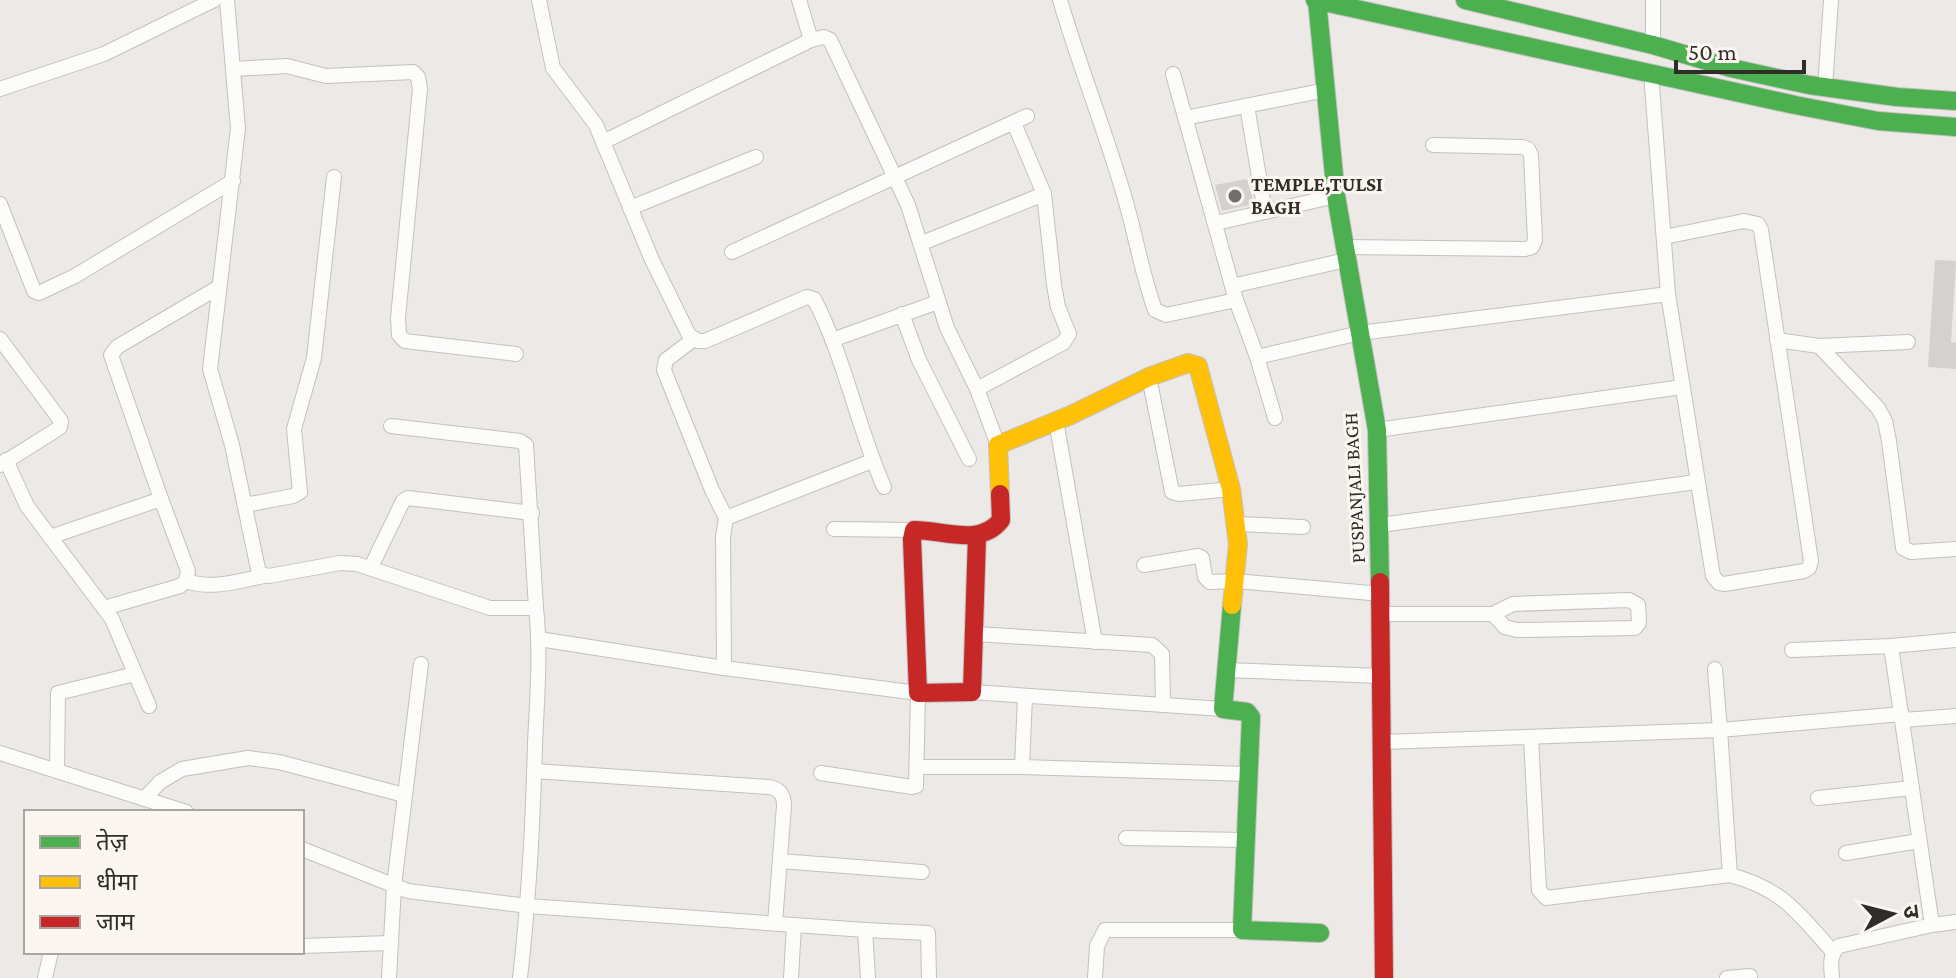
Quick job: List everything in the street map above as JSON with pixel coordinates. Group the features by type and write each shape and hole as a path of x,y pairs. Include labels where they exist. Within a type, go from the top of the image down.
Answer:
{"street":[{"path":"0,89 104,54 214,0"},
{"path":"227,0 238,128 210,375 232,445 258,569 264,576"},
{"path":"539,0 553,68 592,119 652,260 689,335 705,341 810,297 815,301 832,340 872,461 884,487"},
{"path":"799,0 811,40"},
{"path":"1060,0 1124,193 1146,286 1155,310 1166,315 1345,254 1532,247 1535,240 1531,155 1528,149 1433,145"},
{"path":"1316,0 1814,109 1878,121 1956,127"},
{"name":"PUSPANJALI BAGH","path":"1316,0 1336,196 1377,430 1384,978"},
{"path":"1465,0 1653,45 1731,68 1822,86 1897,97 1956,101"},
{"path":"1653,0 1653,45"},
{"path":"1814,109 1822,86 1831,0"},
{"path":"603,142 811,40 824,37 830,40 895,176 922,243 947,328 977,389 998,445 1001,520 997,527 977,536 914,530 834,529"},
{"path":"234,69 287,66 326,76 413,72 418,77 420,89 398,318 399,335 405,341 516,354"},
{"path":"1651,73 1668,294 1713,576 1724,584 1809,568 1811,561 1758,224 1744,221 1664,237"},
{"path":"1173,74 1234,293 1275,418"},
{"path":"1185,118 1326,90"},
{"path":"1247,106 1265,212"},
{"path":"732,252 1020,119 1044,194 1054,285 1058,307 1069,327 1068,339 977,389"},
{"path":"630,208 756,157"},
{"path":"245,505 300,492 294,429 314,358 334,177"},
{"path":"0,204 34,291 39,293 75,276 233,181"},
{"path":"922,243 1044,194"},
{"path":"1216,223 1336,196"},
{"path":"104,608 180,586 186,581 188,571 111,355 117,347 219,287"},
{"path":"1257,357 1360,333 1668,294"},
{"path":"832,340 938,302"},
{"path":"902,314 919,360 969,459"},
{"path":"0,339 61,421 60,427 53,432 3,462 27,506 119,632 149,706"},
{"path":"694,339 666,360 664,370 726,518 723,537 724,668"},
{"path":"1777,340 1819,346 1908,342"},
{"path":"1819,346 1878,408 1885,421 1903,548 1911,552 1956,549"},
{"path":"998,445 1149,377 1188,363 1198,366 1231,489 1237,524 1236,581 1223,709"},
{"path":"1149,377 1172,492 1231,489"},
{"path":"1377,430 1682,387"},
{"path":"1056,421 1095,642"},
{"path":"391,426 520,441 526,445 539,639 528,906 520,978"},
{"path":"726,518 872,461"},
{"path":"1380,525 1696,482"},
{"path":"371,567 403,501 408,498 532,513"},
{"path":"50,537 161,499"},
{"path":"1237,524 1303,527"},
{"path":"821,773 912,787 917,782 914,530"},
{"path":"972,692 977,536"},
{"path":"1144,565 1198,556 1202,558 1205,577 1210,582 1236,581 1381,594"},
{"path":"186,581 204,587 213,586 340,563 371,567 490,608 536,608"},
{"path":"1381,614 1493,614 1513,604 1629,600 1638,605 1639,623 1635,628 1517,630 1505,627 1493,614"},
{"path":"976,634 1152,645 1162,654 1163,705"},
{"path":"539,639 724,668 918,693 972,692 1223,709 1250,714 1242,930"},
{"path":"1792,650 1956,640"},
{"path":"1891,646 1932,925"},
{"path":"389,978 394,886 421,664"},
{"path":"1715,669 1730,875"},
{"path":"1227,670 1382,676"},
{"path":"57,771 58,693 135,674"},
{"path":"1022,767 1025,696"},
{"path":"1383,742 1720,730 1956,716"},
{"path":"1531,738 1539,890 1542,896 1546,898 1730,875 1772,890 1833,952"},
{"path":"0,753 180,810"},
{"path":"144,799 160,782 182,769 248,758 279,762 404,795"},
{"path":"917,767 1248,774"},
{"path":"534,771 774,788 784,800 775,923"},
{"path":"1818,798 1912,788"},
{"path":"1126,838 1245,840"},
{"path":"1846,853 1919,841"},
{"path":"304,850 408,891 528,906 928,933 929,978"},
{"path":"780,861 922,872"},
{"path":"1832,978 1833,952 1839,946 1956,922"},
{"path":"791,978 794,925"},
{"path":"865,930 868,978"},
{"path":"1095,978 1097,946 1105,930 1320,933"},
{"path":"304,946 389,943"},
{"path":"45,978 51,954"},
{"path":"1727,978 1750,976"}],"building":[{"name":"TEMPLE,TULSI BAGH","path":"1247,179 1254,204 1222,211 1215,185"},
{"path":"1935,260 1956,261 1951,342 1956,343 1956,369 1928,367"}],"traffic: fast":[{"path":"1315,0 1795,105 1878,121 1956,127"},
{"path":"1317,0 1336,196 1377,430 1380,582"},
{"path":"1465,0 1809,85 1897,97 1956,101"},
{"path":"1232,605 1223,709 1247,712 1251,717 1242,930 1320,933"}],"traffic: slow":[{"path":"1000,494 998,445 1071,415 1149,377 1188,363 1198,366 1231,489 1238,544 1232,605"}],"traffic: jam":[{"path":"977,536 972,692 918,693 914,530 961,535 983,533 1001,520 1000,494"},
{"path":"1380,582 1384,978"}],"place":[{"name":"TEMPLE,TULSI BAGH","path":"1235,196"}]}
